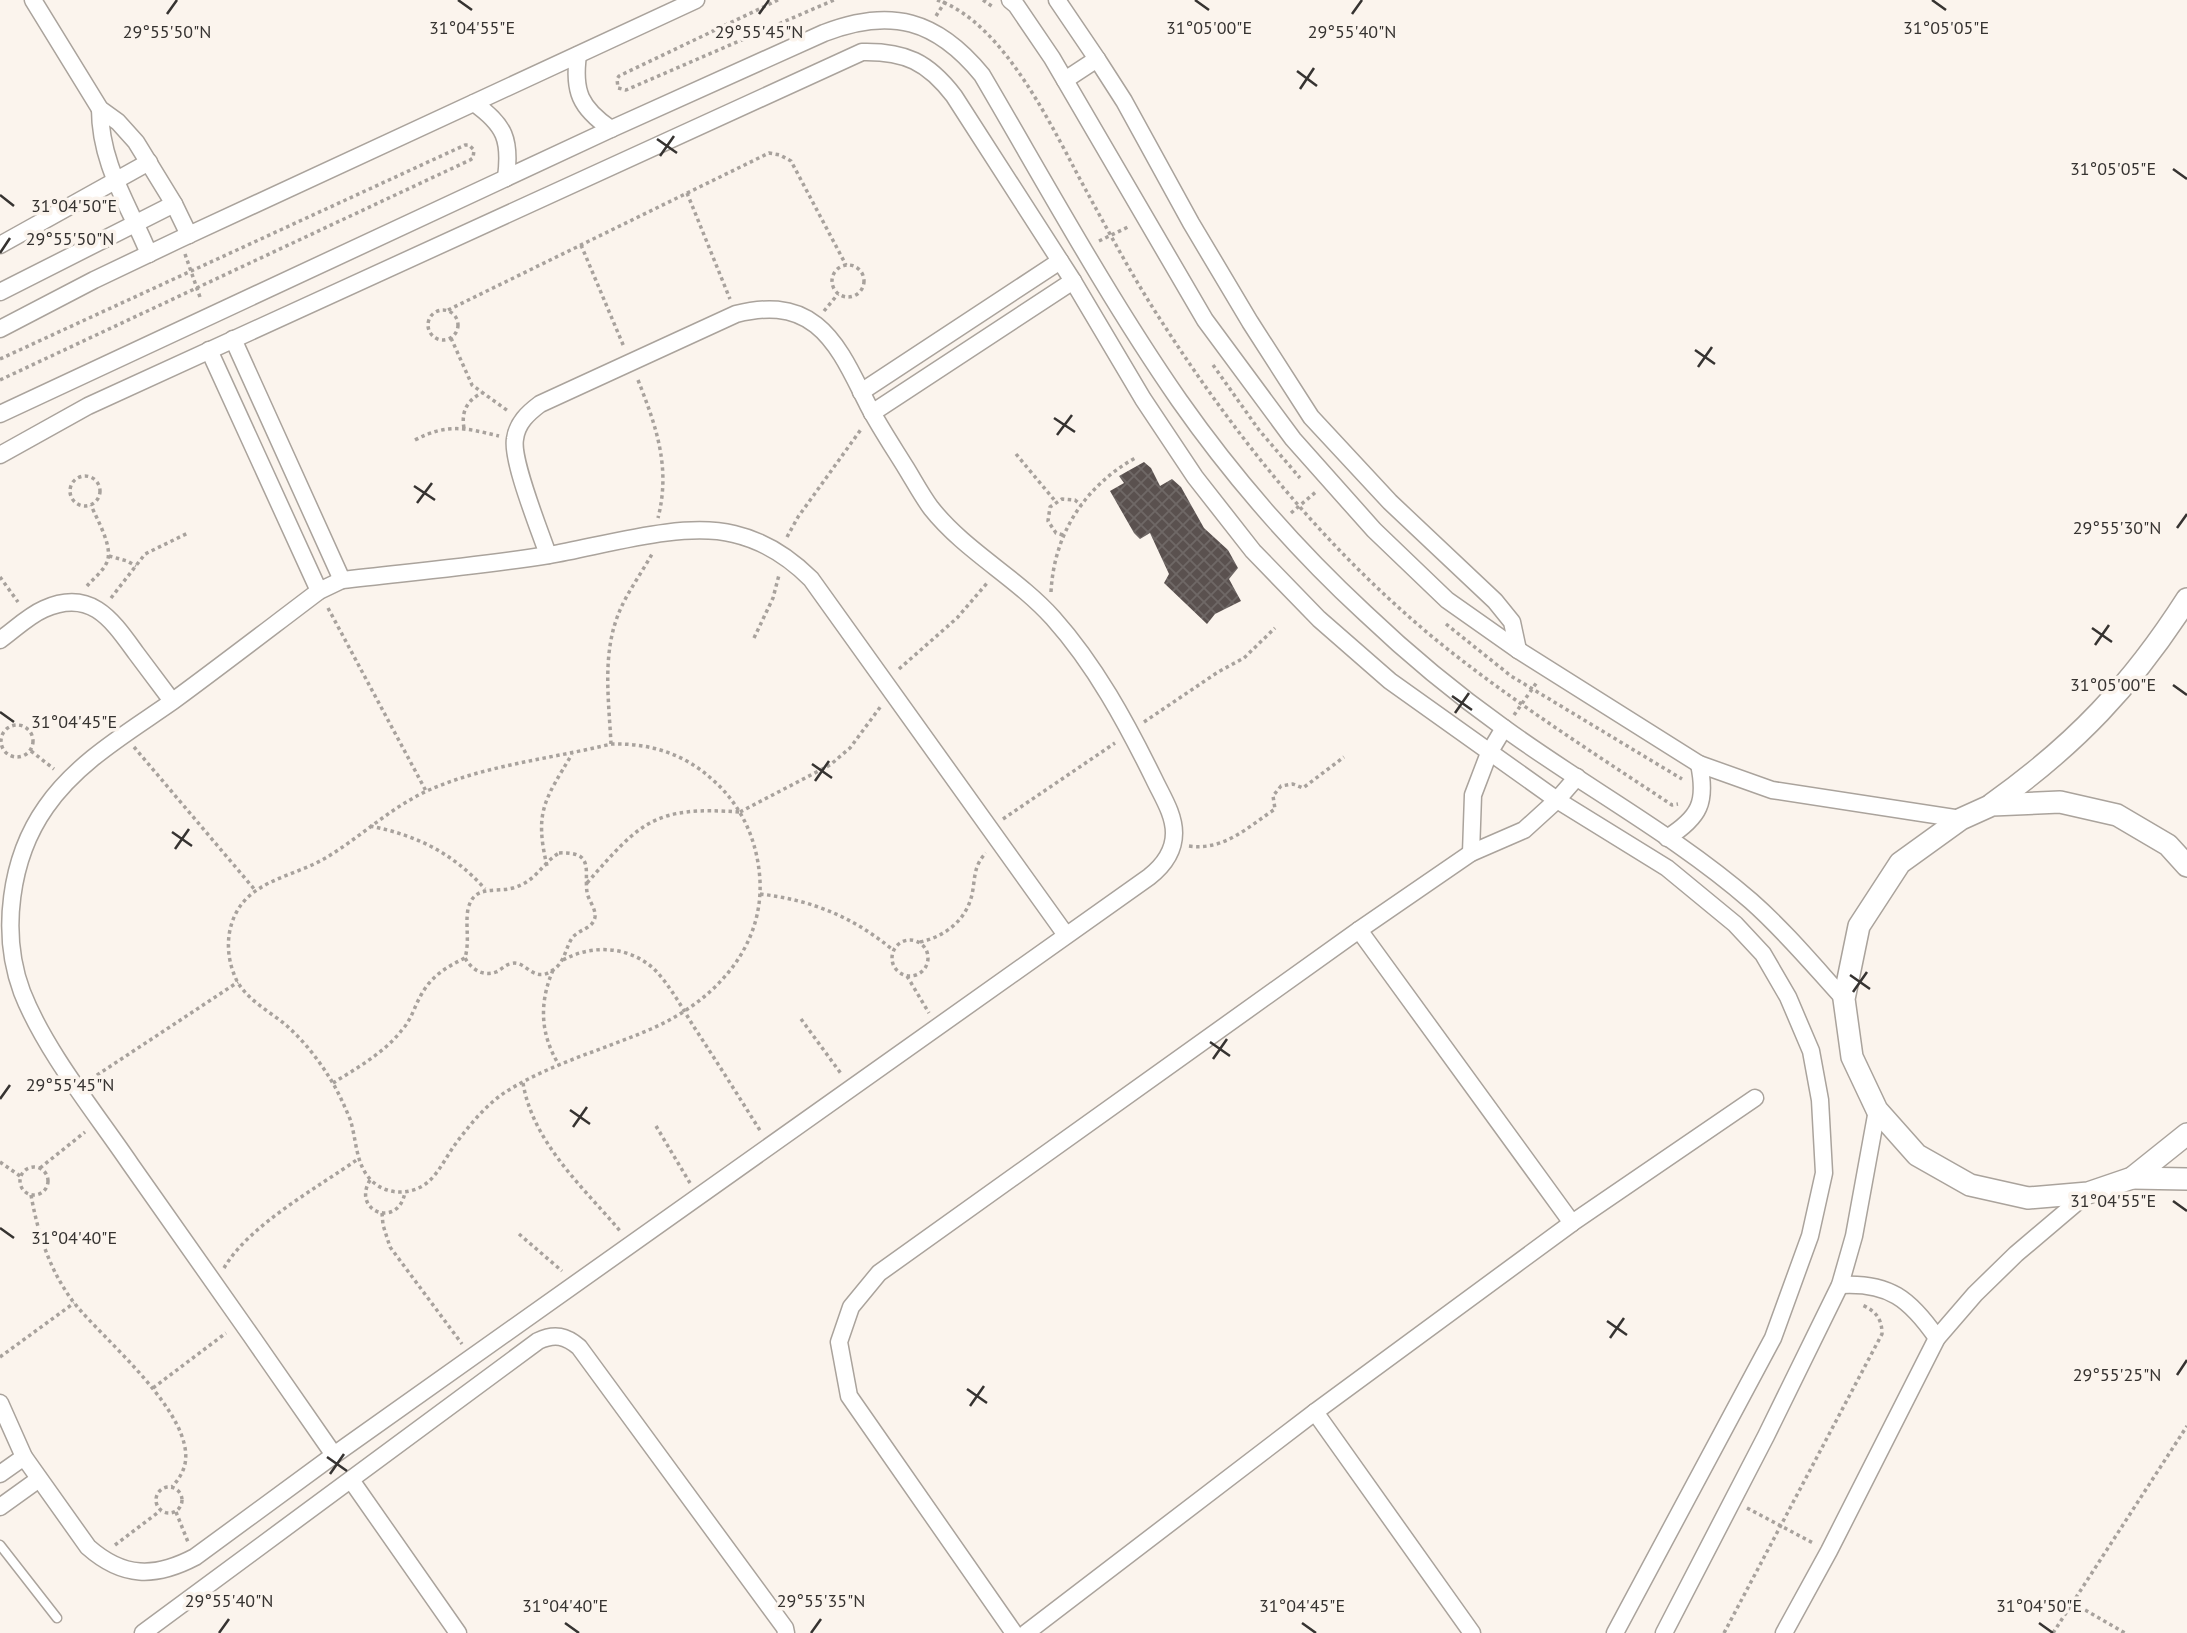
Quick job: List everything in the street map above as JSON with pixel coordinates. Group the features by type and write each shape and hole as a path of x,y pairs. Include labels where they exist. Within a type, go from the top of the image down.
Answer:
{"street":[{"path":"33,0 100,109 118,122 149,162 174,204 185,237"},
{"path":"0,329 149,254 696,0"},
{"path":"1010,0 1016,5 1065,80 1205,320 1293,439 1374,530 1447,600 1518,650 1699,764 1772,790 1961,819"},
{"path":"1057,0 1124,101 1217,267 1311,417 1390,502 1495,601 1512,622 1518,650"},
{"path":"0,414 611,129 852,22 882,19 905,22 939,34 963,52 982,75 1180,400 1237,475 1279,524 1364,613 1435,675 1504,728 1667,838 1752,902 1791,940 1844,999"},
{"path":"0,454 88,406 862,52 884,51 905,56 924,65 941,79 1073,281 1195,478 1253,551 1319,619 1390,681 1557,800 1667,869 1735,924 1763,954 1788,997 1811,1051 1821,1100 1824,1173 1810,1236 1773,1338 1615,1633"},
{"path":"578,55 575,77 580,98 593,117 611,129"},
{"path":"1065,80 1097,59"},
{"path":"474,103 492,115 504,134 509,156 506,178"},
{"path":"100,109 100,133 105,156 149,254"},
{"path":"0,246 149,162"},
{"path":"0,292 174,204"},
{"path":"861,392 1060,261"},
{"path":"872,413 1073,281"},
{"path":"0,1403 24,1457 88,1546 100,1557 122,1569 147,1573 172,1569 195,1557 334,1455 1160,868 1169,856 1174,842 1174,831 1169,809 1131,732 1095,673 1054,619 998,567 956,535 930,507 872,413 833,342 814,323 796,314 776,309 756,309 736,314 540,404 522,421 515,440 514,453 548,555"},
{"path":"233,339 342,580"},
{"path":"209,350 319,591"},
{"path":"231,398 255,387"},
{"path":"334,1455 100,1120 37,1025 21,990 12,953 12,901 18,868 46,806 68,780 124,734 319,591 342,580 548,555 658,535 706,530 733,533 758,541 782,554 811,579 1066,935"},
{"path":"2187,599 2133,676 2101,712 2040,769 1992,805 1961,819 1900,863 1859,926 1844,999 1853,1057 1877,1110 1917,1155 1970,1185 2028,1199 2088,1194 2132,1178 2187,1134"},
{"path":"0,640 29,618 56,604 87,605 109,617 172,701"},
{"path":"1471,853 1473,795 1489,753 1504,728"},
{"path":"1667,838 1685,826 1702,799 1703,785 1699,764"},
{"path":"1014,1633 849,1396 839,1342 851,1307 879,1273 1359,930 1471,853 1524,830 1557,800 1577,777"},
{"path":"1992,805 2060,802 2117,815 2168,845 2187,866"},
{"path":"1359,930 1572,1223"},
{"path":"1026,1633 1315,1412 1572,1223 1755,1098"},
{"path":"1664,1633 1840,1285 1854,1236 1877,1110"},
{"path":"2132,1178 2187,1180"},
{"path":"1784,1633 1829,1551 1937,1338 1975,1294 2016,1254 2088,1194"},
{"path":"1840,1285 1864,1284 1899,1297 1919,1312 1937,1338"},
{"path":"144,1633 538,1341 549,1336 561,1336 579,1347 786,1633"},
{"path":"1315,1412 1472,1633"},
{"path":"0,1474 24,1457"},
{"path":"0,1507 39,1479"},
{"path":"351,1480 458,1633"}],"lane":[{"path":"0,1545 57,1618"}],"path":[{"path":"778,0 619,76 618,88 626,90 834,0"},
{"path":"937,0 964,13 980,26 1007,57 1040,107 1110,236 1190,367 1244,441"},
{"path":"0,359 465,145 474,150 470,160 0,380"},
{"path":"449,310 458,320 456,333 452,338 436,339 427,326 433,312 449,310 769,153 791,161 846,265 859,268 865,281 863,288 852,297 838,294 832,283 835,271 846,265"},
{"path":"687,193 736,314"},
{"path":"1085,248 1147,219"},
{"path":"185,237 190,270 206,317"},
{"path":"581,245 657,428 664,464 658,535 613,629 608,662 611,744"},
{"path":"452,338 472,385 522,421"},
{"path":"464,428 463,419 468,403 482,393"},
{"path":"754,638 773,597 785,541 798,517 872,413"},
{"path":"415,440 438,429 464,428 515,440"},
{"path":"1016,454 1056,502"},
{"path":"1054,619 1052,576 1063,535 1081,505 1110,474 1135,458"},
{"path":"79,478 92,478 100,489 100,495 91,505 78,504 70,494 74,481 79,478"},
{"path":"1279,524 1329,480"},
{"path":"1063,535 1056,533 1048,521 1051,507 1068,498 1081,505"},
{"path":"71,603 107,564 107,545 91,505"},
{"path":"101,611 145,554 188,533"},
{"path":"108,556 136,566"},
{"path":"586,883 622,842 659,818 673,813 695,811 740,812 819,772 841,757 888,687 957,618 998,567"},
{"path":"0,577 29,618"},
{"path":"319,591 426,791"},
{"path":"1504,728 1547,668"},
{"path":"12,725 25,726 33,737 31,751 21,757 9,755 1,745 1,732 12,725"},
{"path":"124,734 255,890"},
{"path":"611,744 644,745 676,755 718,784 740,812 756,849 760,894 756,923 745,951 718,985 685,1012 652,1029 559,1065 510,1089 478,1117 428,1183 405,1192 392,1192 380,1187 370,1180 358,1158 350,1119 333,1083 303,1042 248,996 237,982 229,952 231,927 241,905 255,890 318,862 426,791 494,768 573,753 611,744"},
{"path":"31,751 68,780"},
{"path":"547,866 540,828 543,806 573,753"},
{"path":"1174,842 1201,848 1226,842 1275,809 1273,796 1281,786 1293,784 1303,788 1344,757"},
{"path":"370,826 411,837 439,849 464,867 485,890"},
{"path":"893,950 906,940 920,942 942,935 960,920 971,899 977,865 983,855 1001,845"},
{"path":"333,1083 373,1058 393,1041 409,1020 432,979 465,958 469,946 468,908 475,897 485,890 513,888 537,876 559,853 578,856 586,863 589,873 586,883 595,918 591,925 572,938 563,960"},
{"path":"760,894 808,902 831,911 853,921 893,950"},
{"path":"907,976 919,974 927,965 928,952 920,942"},
{"path":"559,1065 551,1053 543,1025 544,997 554,970 573,954 597,949 609,949 632,956 652,968 685,1012 770,1146"},
{"path":"893,950 893,965 907,976 937,1027"},
{"path":"465,958 475,970 482,973 497,972 516,963 535,975 554,970"},
{"path":"78,1088 237,982"},
{"path":"801,1019 852,1087"},
{"path":"522,1083 530,1114 546,1143 631,1244"},
{"path":"20,1176 29,1168 40,1168 100,1120"},
{"path":"656,1126 698,1197"},
{"path":"216,1286 233,1254 253,1233 358,1158"},
{"path":"0,1163 20,1176"},
{"path":"31,1195 41,1193 48,1183 48,1178 40,1168"},
{"path":"20,1176 21,1188 31,1195 35,1219 46,1252 61,1283 74,1303 153,1388 176,1426 186,1451 185,1464 172,1487 159,1492 156,1498 160,1511 168,1514 176,1512 181,1506 179,1492 172,1487"},
{"path":"370,1180 365,1196 374,1210 382,1213 391,1213 399,1208 404,1201 405,1192"},
{"path":"382,1213 390,1247 472,1357"},
{"path":"519,1234 576,1283"},
{"path":"0,1357 74,1303"},
{"path":"1724,1633 1882,1334 1876,1313 1862,1305 1854,1305"},
{"path":"153,1388 241,1321"},
{"path":"2053,1633 2187,1426"},
{"path":"1733,1501 1829,1551"},
{"path":"100,1557 160,1511"},
{"path":"176,1512 195,1557"},
{"path":"2073,1603 2125,1633"}],"building":[{"path":"1144,462 1151,468 1160,486 1172,479 1181,487 1204,528 1228,550 1238,568 1229,579 1241,601 1215,614 1207,624 1164,583 1169,574 1150,533 1140,539 1134,533 1110,491 1124,483 1119,476"}]}
